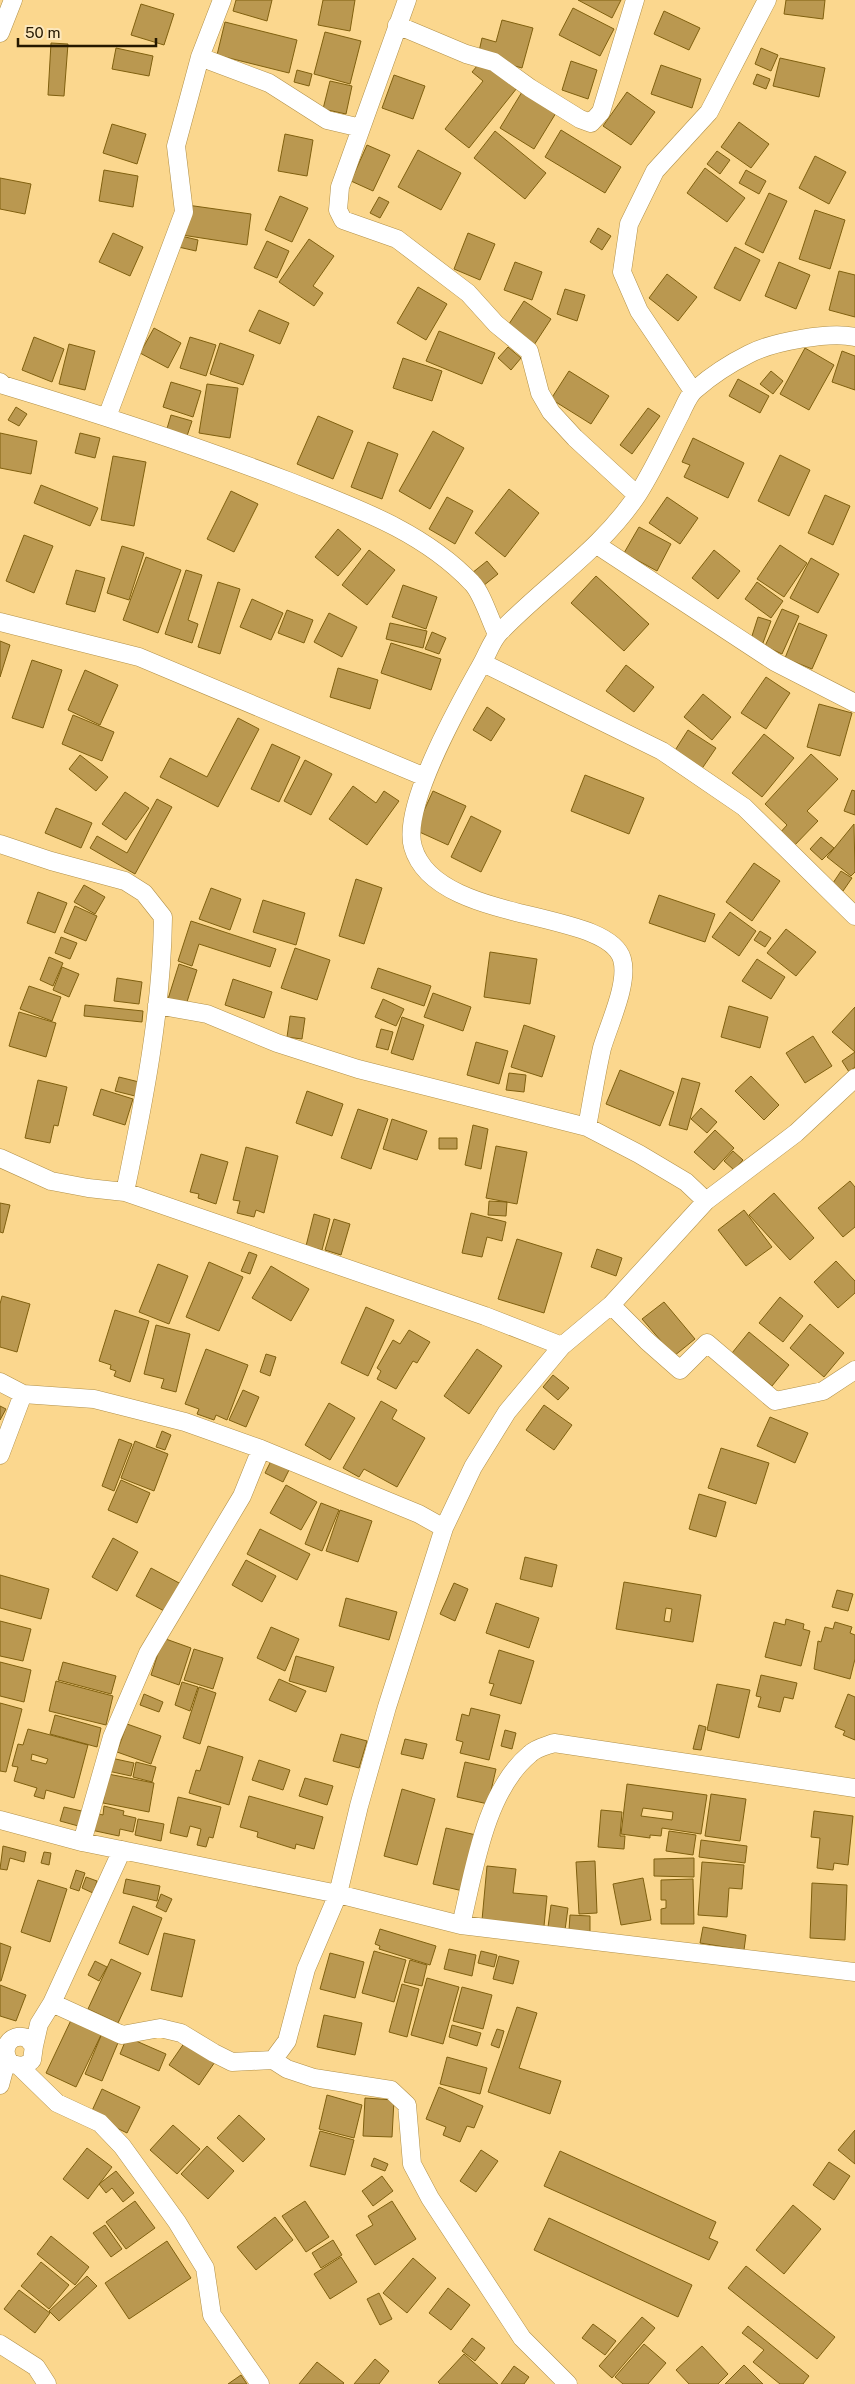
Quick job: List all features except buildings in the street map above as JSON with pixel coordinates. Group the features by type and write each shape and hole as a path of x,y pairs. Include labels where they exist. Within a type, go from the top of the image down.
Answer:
{"street":[{"path":"0,33 13,0"},
{"path":"107,417 184,212 176,146 200,57 222,0"},
{"path":"407,0 340,187 338,210 343,220 397,239 468,293 496,324 528,351 540,393 551,412 574,438 637,494"},
{"path":"397,25 466,54 494,62 538,93 580,119 591,122 601,112 634,0"},
{"path":"693,391 639,312 622,272 629,224 655,171 710,112 767,0"},
{"path":"200,57 269,83 327,120 361,128"},
{"path":"587,1127 602,1049 623,978 622,958 610,942 581,928 494,907 450,889 424,869 412,846 412,824 426,777 452,716 483,663 497,634 597,545 637,494 693,391 750,353 798,339 847,335 855,337"},
{"path":"0,382 3,385 107,417 249,466 371,513 429,545 474,584 497,634"},
{"path":"597,545 775,662 855,703"},
{"path":"0,622 139,656 426,777"},
{"path":"483,663 662,751 744,807 855,916"},
{"path":"0,844 51,861 125,880 144,893 163,916 162,961 157,1005 140,1122 125,1192"},
{"path":"157,1005 207,1014 277,1043 358,1068 587,1127 639,1154 686,1182 706,1201"},
{"path":"273,2060 287,2041 306,1969 338,1894 359,1806 387,1707 444,1528 473,1467 507,1412 562,1346 611,1305 706,1201 796,1133 855,1078"},
{"path":"0,1158 52,1181 88,1188 125,1192 486,1316 562,1346"},
{"path":"611,1305 646,1341 680,1370 707,1343 774,1401 823,1391 855,1370"},
{"path":"0,1382 22,1394 94,1399 185,1422 261,1449 419,1514 444,1528"},
{"path":"0,1455 22,1394"},
{"path":"82,1842 112,1737 148,1653 242,1496 261,1449"},
{"path":"461,1925 482,1837 501,1792 512,1773 531,1752 554,1743 855,1788"},
{"path":"0,1820 82,1842 338,1894 461,1925 855,1972"},
{"path":"0,2086 15,2054 40,2024 52,2003 122,1850"},
{"path":"52,2003 122,2035 160,2028 181,2033 232,2062 273,2060 287,2069 314,2078 391,2090 407,2105 412,2164 430,2198 522,2338 568,2384"},
{"path":"15,2054 57,2103 100,2123 122,2146 177,2222 205,2268 212,2315 260,2384"},
{"path":"0,2344 36,2367 47,2384"}]}
